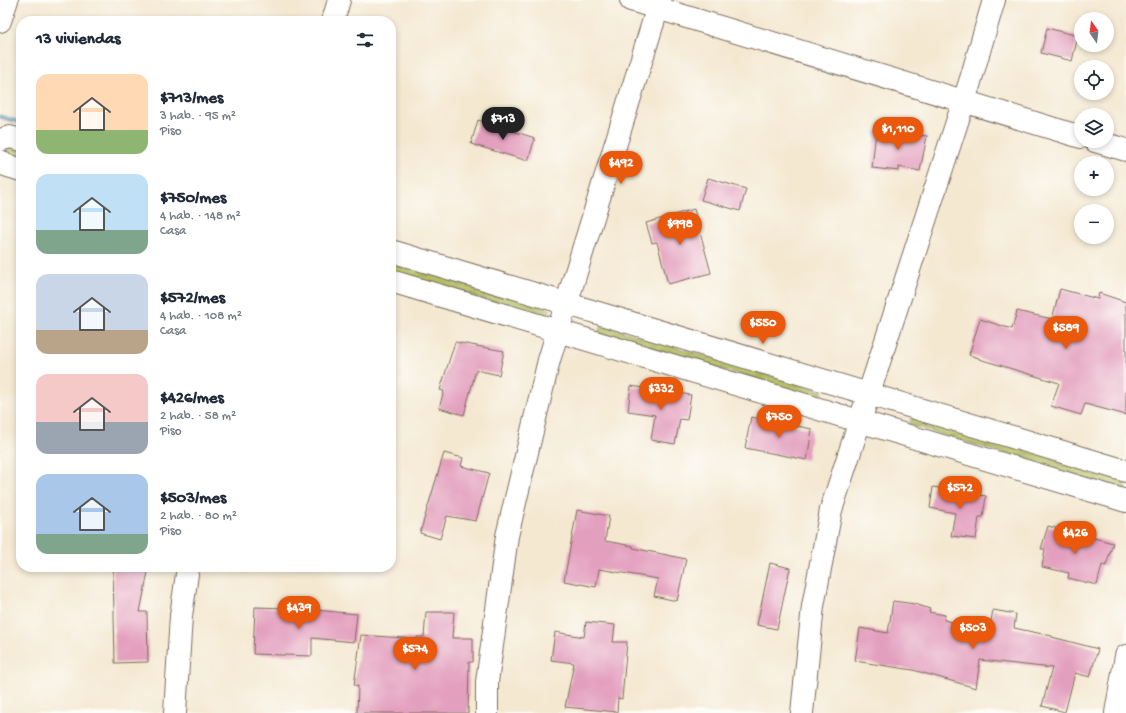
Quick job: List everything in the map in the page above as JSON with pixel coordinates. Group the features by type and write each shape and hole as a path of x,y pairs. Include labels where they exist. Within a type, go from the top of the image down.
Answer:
{"street":[{"path":"0,21 7,0"},
{"path":"334,16 339,0"},
{"path":"631,0 659,4 1074,135"},
{"path":"802,713 813,606 830,510 964,101 994,0"},
{"path":"487,713 487,682 507,536 548,360 659,4"},
{"path":"0,140 10,137 16,139"},
{"path":"1114,147 1126,150"},
{"path":"0,160 5,165 16,168"},
{"path":"396,252 1126,471"},
{"path":"396,281 1126,501"},
{"path":"175,713 181,616 187,572"},
{"path":"1116,713 1126,656"}],"green space":[{"path":"2,146 16,149 16,160 0,155"},
{"path":"396,262 550,309 547,318 396,273"},
{"path":"602,325 822,391 822,397 819,398 599,333"},
{"path":"913,418 1126,480 1126,491 910,425 909,423"}],"water":[{"path":"0,115 16,120 16,123 0,118"}],"building":[{"path":"1047,28 1074,35 1074,52 1072,61 1041,53"},
{"path":"478,120 535,138 528,161 471,144"},
{"path":"876,131 927,136 920,171 899,167 899,171 872,168"},
{"path":"708,178 746,189 740,211 701,200"},
{"path":"694,209 711,273 668,284 657,242 652,243 646,223"},
{"path":"1060,289 1098,299 1099,293 1126,302 1126,415 1085,404 1081,415 1051,406 1059,383 969,355 980,319 1012,329 1017,311 1052,319"},
{"path":"455,342 504,351 499,375 476,370 464,415 439,408 444,391 440,390"},
{"path":"631,386 691,395 687,420 680,419 675,444 651,440 655,415 628,411"},
{"path":"751,417 812,429 807,460 745,448"},
{"path":"444,453 463,458 461,466 489,473 476,521 447,516 440,539 420,533"},
{"path":"933,487 986,496 983,517 979,517 976,539 951,536 955,513 930,508"},
{"path":"577,510 609,516 605,541 686,559 677,601 654,596 658,579 599,569 596,587 564,581"},
{"path":"1048,526 1113,543 1106,566 1102,565 1097,585 1068,578 1069,573 1042,567 1045,549 1041,549"},
{"path":"770,563 790,568 777,629 757,625"},
{"path":"113,572 148,572 140,612 147,612 148,662 115,663"},
{"path":"893,601 915,604 930,609 929,612 945,615 944,620 989,631 993,610 1016,614 1014,628 1052,636 1098,649 1090,677 1075,673 1065,712 1042,706 1052,668 980,660 976,688 913,670 855,661 860,628 888,633"},
{"path":"255,607 316,609 357,614 354,642 312,638 312,656 253,654"},
{"path":"426,612 454,612 452,638 473,638 473,662 469,662 468,713 357,713 358,686 354,685 361,635 417,639 417,637 424,637"},
{"path":"586,622 615,625 613,642 627,642 622,699 618,698 617,712 565,707 574,663 551,660 555,632 584,637"}]}
